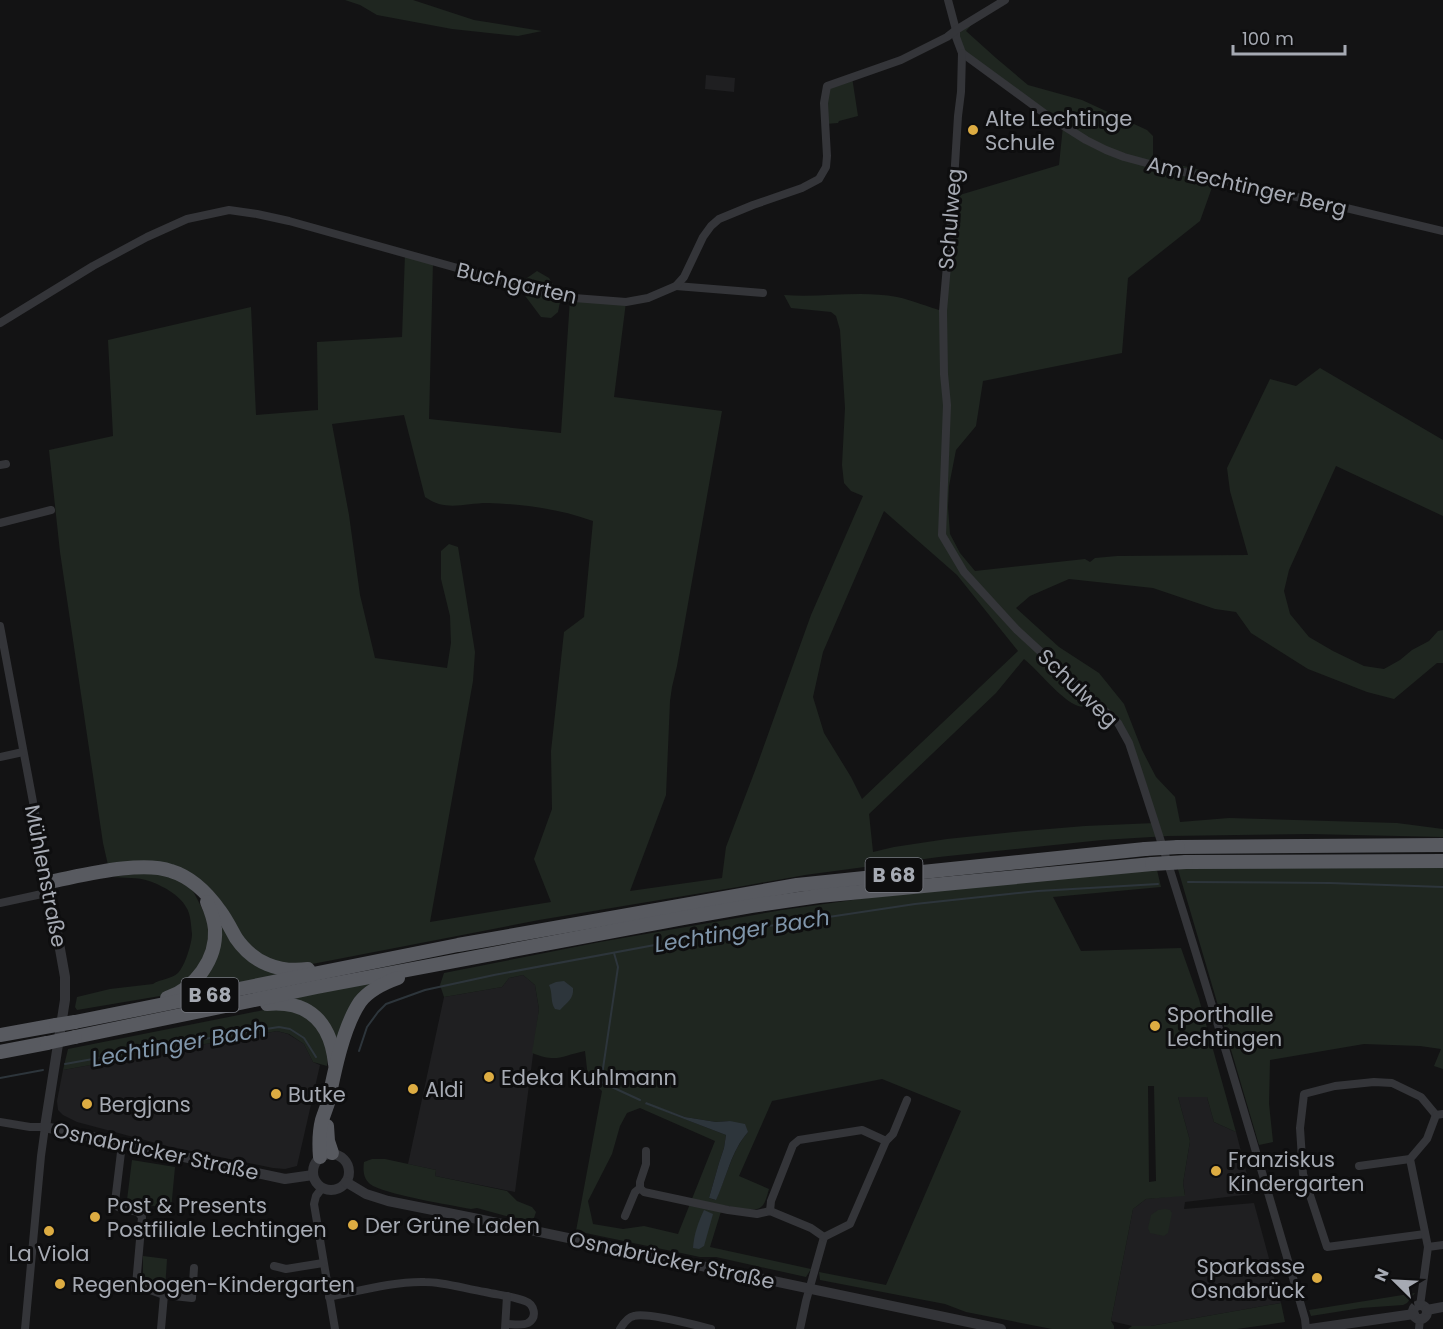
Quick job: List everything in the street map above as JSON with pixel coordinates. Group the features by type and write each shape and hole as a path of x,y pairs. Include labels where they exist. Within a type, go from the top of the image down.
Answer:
{"highway":[{"name":"B 68","path":"0,1035 458,945 796,885 1145,849 1443,845"},
{"name":"B 68","path":"0,1052 317,987 683,918 819,896 1186,862 1443,861"},
{"path":"50,887 116,870 135,868 170,870 192,881 219,909 246,950 265,964 298,970 330,966 342,969"},
{"path":"77,1021 83,1016 174,995 192,983 201,973 214,946 213,916 205,894"},
{"path":"326,1155 328,1141 326,1109 335,1067 353,1014 362,1000 386,982 444,968 451,962"},
{"path":"245,1002 257,1006 284,1003 293,1005 318,1018 330,1038 335,1067"}],"street":[{"path":"948,0 962,53"},
{"path":"676,286 684,277 703,237 719,219 811,185 819,179 826,167 827,156 824,103 827,86 901,60 947,37 1005,0"},
{"name":"Am Lechtinger Berg","path":"962,53 1047,116 1086,140 1115,153 1161,167 1443,231"},
{"name":"Schulweg","path":"962,53 962,92 958,116 942,311 947,405 942,535 964,572 1017,630 1118,723 1129,742 1195,945 1308,1329"},
{"name":"Buchgarten","path":"0,323 93,266 147,237 187,219 229,210 289,221 561,297 626,302 648,298 676,286"},
{"path":"676,286 763,293"},
{"path":"0,523 51,510"},
{"name":"Mühlenstraße","path":"0,626 65,977 65,1000 45,1127"},
{"path":"0,757 23,752"},
{"path":"0,903 50,887"},
{"path":"1359,1166 1410,1159 1427,1139 1440,1115 1421,1097 1392,1083 1374,1082 1335,1086 1304,1094 1300,1128 1303,1174 1327,1247 1425,1234"},
{"path":"800,1329 824,1237 850,1224 886,1141 893,1134 907,1100"},
{"name":"Osnabrücker Straße","path":"0,1122 30,1128 45,1127 285,1179 313,1176"},
{"path":"26,1329 45,1127"},
{"path":"770,1211 771,1201 794,1145 799,1140 862,1130 886,1141"},
{"path":"122,1144 115,1202 118,1207 138,1212 142,1216 136,1285"},
{"path":"646,1151 646,1164 640,1182 640,1188 644,1192 728,1210 757,1214 770,1211 811,1228 824,1237"},
{"path":"326,1155 340,1156 346,1161 350,1172 343,1186 332,1190 322,1188 313,1176 314,1165 326,1155"},
{"path":"1410,1159 1428,1247 1420,1315"},
{"name":"Osnabrücker Straße","path":"346,1182 366,1194 388,1202 1001,1329"},
{"path":"322,1188 314,1204 335,1329"},
{"path":"625,1216 634,1192 640,1188"},
{"path":"1428,1247 1443,1245"},
{"path":"274,1266 286,1269 323,1263"},
{"path":"112,1287 130,1288 136,1285 164,1295 192,1298 194,1268"},
{"path":"329,1297 401,1284 428,1282 507,1296 525,1300 530,1303 534,1313 528,1323 506,1326 507,1296"},
{"path":"161,1329 164,1295"},
{"path":"1308,1329 1420,1315 1443,1307"},
{"path":"620,1329 632,1316 645,1314 711,1329"}],"shaded area":[{"path":"345,0 413,0 474,20 542,31 518,36 452,29 377,15 360,5"},
{"path":"982,13 966,31 1028,85 1082,100 1147,130 1153,136 1153,159 1210,172 1215,179 1200,221 1128,278 1122,353 983,381 976,426 956,450 949,486 950,534 960,553 975,571 1085,559 1090,562 1095,558 1117,556 1248,555 1230,491 1227,468 1270,379 1296,386 1320,368 1443,440 1443,516 1336,466 1289,570 1284,591 1290,614 1309,637 1364,666 1384,669 1429,641 1438,631 1443,630 1443,663 1437,663 1394,699 1367,692 1308,669 1251,633 1236,612 1215,609 1153,588 1069,579 1030,596 1016,608 1059,647 1099,673 1124,704 1142,750 1156,777 1175,797 1180,822 1229,818 1397,823 1443,829 1443,837 1310,834 1168,836 1102,840 939,857 805,875 539,920 307,965 278,963 256,954 178,867 152,862 108,865 60,552 49,450 113,436 108,340 251,307 256,415 318,410 317,342 402,337 405,254 433,262 429,419 561,433 570,299 626,302 614,397 722,411 672,687 666,795 630,891 722,878 726,847 811,615 863,496 851,491 844,483 842,465 845,408 840,330 836,316 831,312 791,308 784,295 883,295 903,298 942,311 953,197 1059,165 1063,126 962,53 956,30","holes":["404,415 425,497 433,502 455,506 488,503 528,506 555,510 593,521 584,617 564,632 551,751 552,809 534,859 551,902 430,922 473,681 475,652 458,547 449,544 441,551 441,579 450,616 451,643 447,668 375,658 360,595 349,515 332,424","884,511 957,575 1018,651 862,799 824,733 813,697 823,652","1024,659 1071,703 1083,707 1095,702 1129,743 1155,823 1014,832 947,839 873,852 869,814 996,693"]},
{"path":"706,75 735,78 734,92 705,89"},
{"path":"852,77 858,116 838,123 825,124 827,86"},
{"path":"537,271 549,278 561,297 558,312 551,318 541,317 517,285"},
{"path":"1177,866 1443,866 1443,1069 1434,1066 1441,1049 1420,1046 1364,1044 1270,1060 1269,1104 1273,1142 1259,1145"},
{"path":"1157,870 1161,887 1053,897 1081,951 1181,948 1199,999 1236,1132 1214,1122 1207,1097 1178,1097 1190,1141 1183,1183 1185,1196 1146,1199 1133,1209 1111,1321 1114,1329 1052,1329 966,1312 945,1304 820,1280 819,1272 886,1285 961,1111 882,1079 772,1101 739,1176 769,1189 765,1201 761,1207 754,1210 723,1205 710,1247 811,1269 806,1277 716,1257 700,1257 576,1231 602,1091 588,1078 585,1051 553,1058 532,1053 539,1009 535,985 523,975 509,978 502,987 444,997 440,985 444,973 600,942 782,910 902,893","holes":["1148,1086 1154,1086 1156,1181 1149,1182","646,1104 685,1117 716,1122 730,1121 748,1132 733,1156 715,1200 709,1198 726,1135","640,1108 715,1141 678,1234 644,1226 623,1229 593,1224 588,1201 612,1154 620,1126 627,1113"]},
{"path":"163,873 178,879 192,889 208,920 209,944 198,969 177,988 160,996 77,1010 75,1007 77,997 110,989 153,984 181,970 192,934 189,913 183,903 170,891 149,881 112,877"},
{"path":"218,919 230,936 285,974 187,993 200,982"},
{"path":"523,975 535,985 539,1009 515,1192 435,1176 436,1170 408,1164 444,997 502,987 509,978"},
{"path":"373,981 337,1044 291,999"},
{"path":"564,981 573,988 572,995 560,1010 555,1009 549,985"},
{"path":"274,1008 295,1010 316,1023 328,1052 327,1066 313,1062 304,1044 289,1034 277,1031 63,1070 68,1049"},
{"path":"277,1031 288,1034 304,1044 313,1062 320,1065 297,1166 285,1169 273,1168 167,1146 77,1122 58,1110 57,1101 63,1070"},
{"path":"1178,1097 1207,1097 1214,1122 1236,1132 1252,1194 1185,1202 1184,1209 1254,1203 1281,1303 1151,1326 1132,1326 1111,1321 1133,1209 1146,1199 1185,1195 1183,1183 1190,1141"},
{"path":"646,1102 685,1117 745,1124 748,1132 733,1156 716,1200 709,1198 726,1135 645,1104"},
{"path":"372,1159 385,1159 436,1170 435,1176 507,1191 517,1201 532,1207 536,1212 533,1221 477,1208 471,1209 418,1199 377,1188 368,1182 364,1174 364,1162"},
{"path":"132,1160 175,1167 171,1210 127,1200"},
{"path":"1165,1209 1172,1213 1168,1233 1164,1236 1150,1233 1148,1228 1151,1215 1158,1210"},
{"path":"704,1210 713,1214 704,1246 699,1249 693,1248 694,1238"},
{"path":"143,1256 167,1259 165,1290 143,1281"},
{"path":"1415,1293 1403,1305 1361,1308 1311,1316 1309,1310"},
{"path":"1281,1303 1285,1322 1237,1329 1128,1329 1132,1326 1151,1326"}],"waterway":[{"path":"1188,882 1443,887"},
{"name":"Lechtinger Bach","path":"359,1051 367,1027 386,1004 425,990 494,975 703,936 915,904 1038,891 1158,884"},
{"path":"614,953 618,967 601,1082 640,1100"},
{"name":"Lechtinger Bach","path":"65,1064 279,1027 290,1029 304,1038 316,1057"},
{"name":"Lechtinger Bach","path":"0,1078 43,1070"}],"place":[{"name":"Alte Lechtinge Schule","path":"973,130"},
{"name":"Sporthalle Lechtingen","path":"1155,1026"},
{"name":"Edeka Kuhlmann","path":"489,1077"},
{"name":"Aldi","path":"413,1089"},
{"name":"Butke","path":"276,1094"},
{"name":"Bergjans","path":"87,1104"},
{"name":"Franziskus Kindergarten","path":"1216,1171"},
{"name":"Post & Presents Postfiliale Lechtingen","path":"95,1217"},
{"name":"Der Grüne Laden","path":"353,1225"},
{"name":"La Viola","path":"49,1231"},
{"name":"Sparkasse Osnabrück","path":"1317,1278"},
{"name":"Regenbogen-Kindergarten","path":"60,1284"}]}
